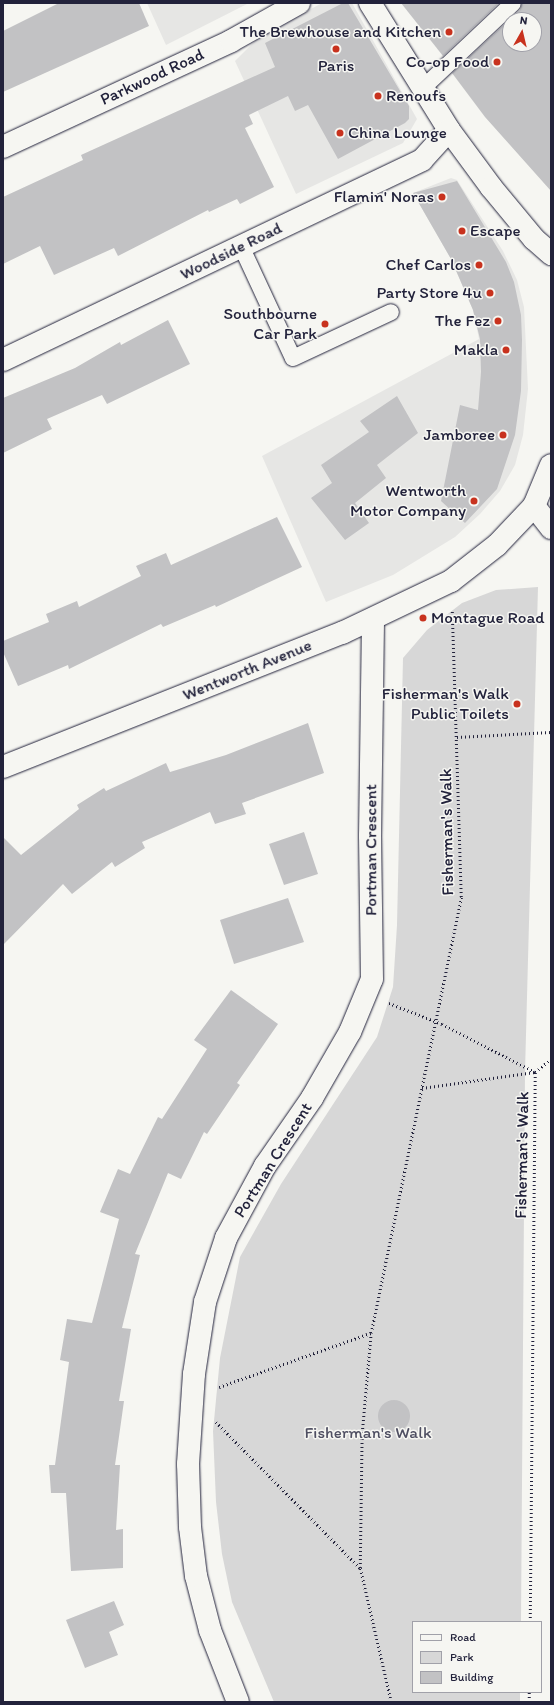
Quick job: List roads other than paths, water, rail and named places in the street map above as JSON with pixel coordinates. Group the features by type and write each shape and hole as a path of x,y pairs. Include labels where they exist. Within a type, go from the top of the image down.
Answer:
{"street":[{"name":"Parkwood Road","path":"3,147 231,40 299,3"},
{"path":"370,3 449,130 510,210 534,239 551,254"},
{"name":"Woodside Road","path":"3,360 422,160 449,130"},
{"path":"551,465 542,495 551,528"},
{"name":"Wentworth Avenue","path":"3,767 373,619 451,581 497,545 542,495"},
{"name":"Portman Crescent","path":"238,1702 210,1630 196,1576 190,1527 188,1464 192,1397 205,1302 226,1238 266,1166 312,1098 350,1032 372,979 370,836 373,619"}],"lane":[{"path":"424,88 513,3"},
{"path":"241,246 293,358 391,312"}],"place":[{"name":"The Brewhouse and Kitchen","path":"449,32"},
{"name":"Paris","path":"336,49"},
{"name":"Co-op Food","path":"497,62"},
{"name":"Renoufs","path":"378,96"},
{"name":"China Lounge","path":"340,133"},
{"name":"Flamin' Noras","path":"442,197"},
{"name":"Escape","path":"462,231"},
{"name":"Chef Carlos","path":"479,265"},
{"name":"Party Store 4u","path":"490,293"},
{"name":"The Fez","path":"498,321"},
{"name":"Southbourne Car Park","path":"325,324"},
{"name":"Makla","path":"506,350"},
{"name":"Jamboree","path":"503,435"},
{"name":"Wentworth Motor Company","path":"474,501"},
{"name":"Montague Road","path":"423,618"},
{"name":"Fisherman's Walk Public Toilets","path":"517,704"}],"park label":[{"name":"Fisherman's Walk","path":"368,1433"}]}
